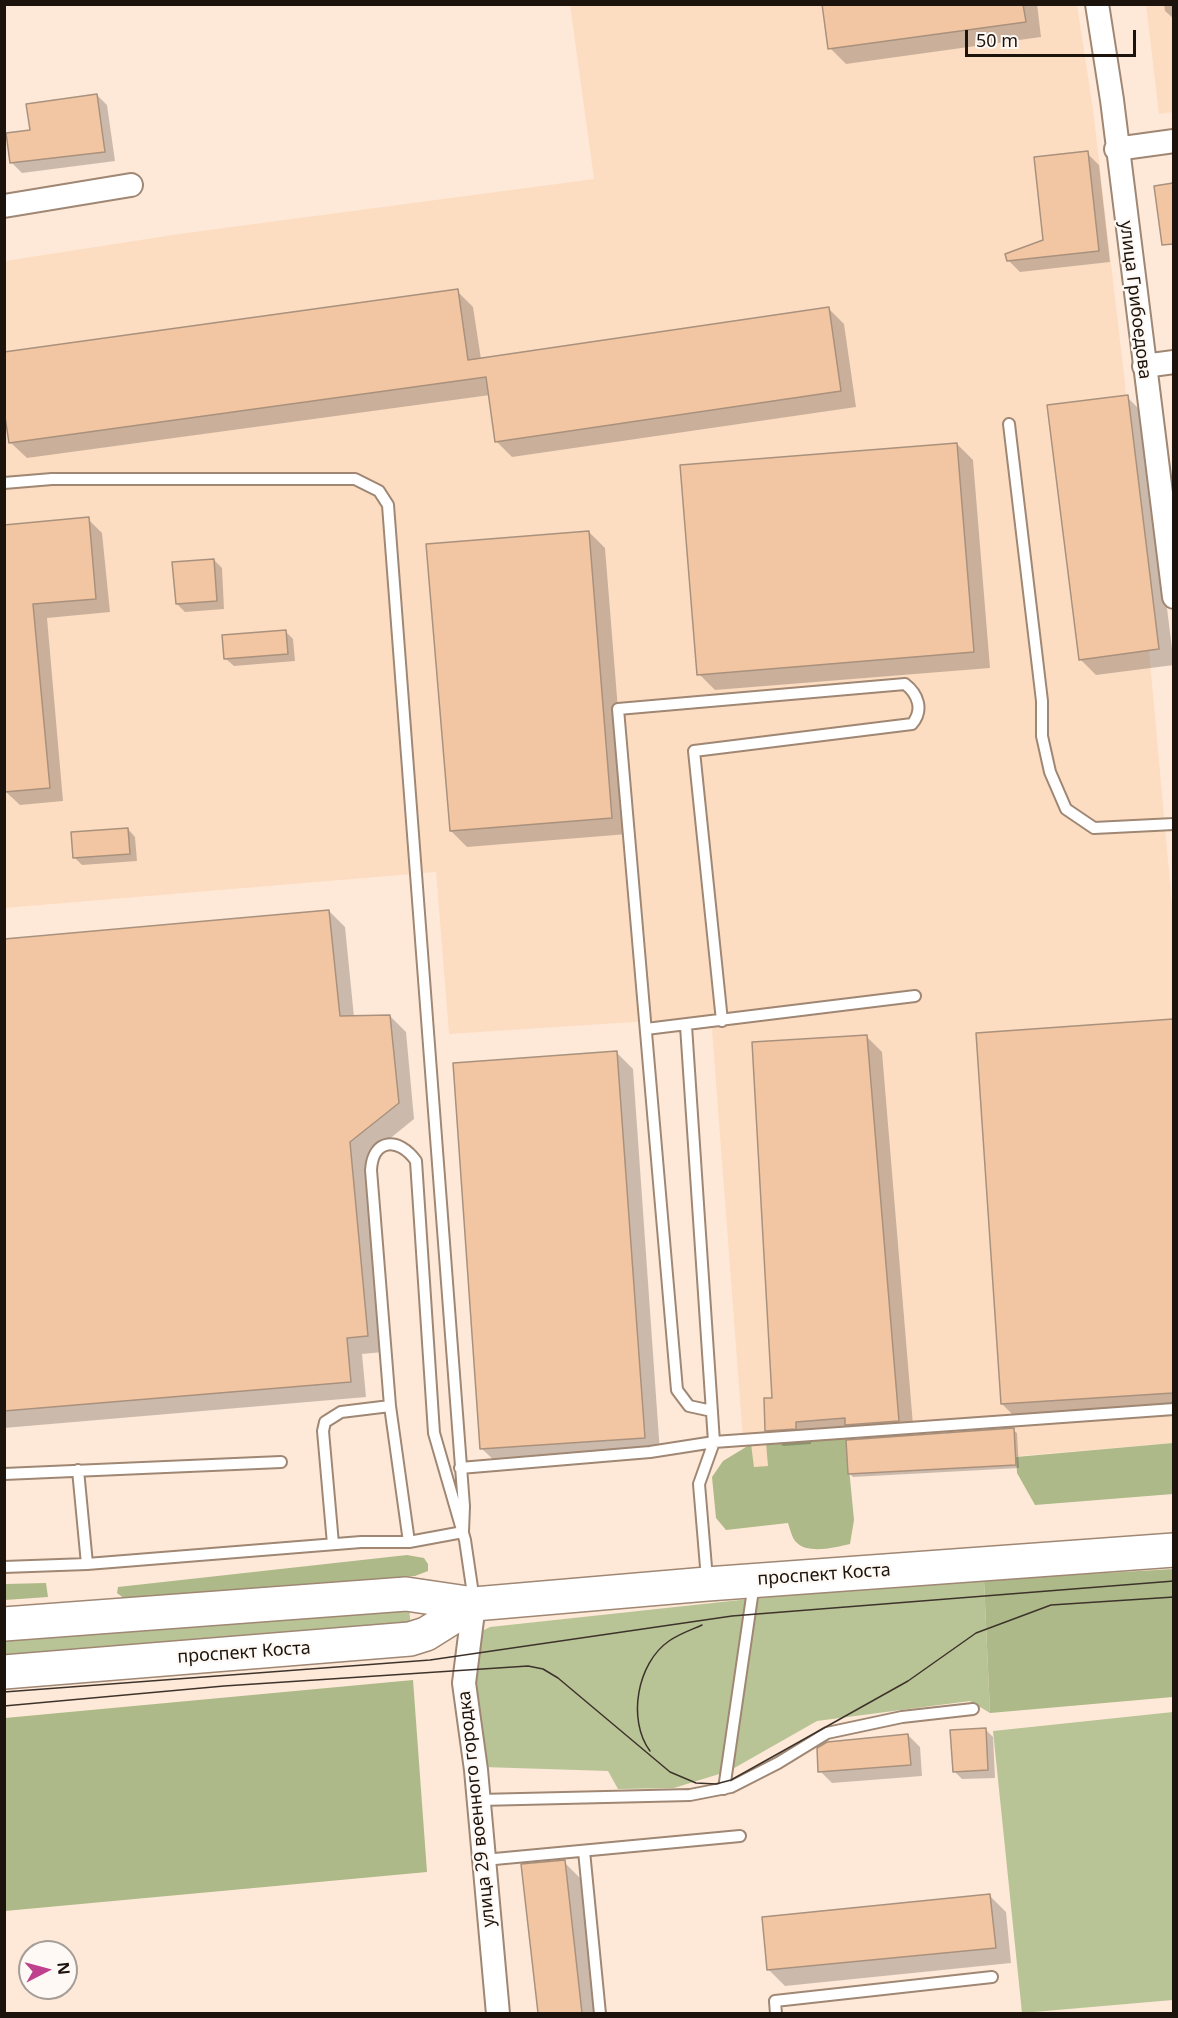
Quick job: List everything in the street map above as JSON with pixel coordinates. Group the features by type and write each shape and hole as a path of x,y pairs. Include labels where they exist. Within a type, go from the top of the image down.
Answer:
{"main road":[{"name":"проспект Коста","path":"4,1624 406,1594 474,1604 755,1580 1173,1551"},
{"name":"проспект Коста","path":"4,1672 410,1639 426,1634 474,1604"}],"street":[{"name":"улица Грибоедова","path":"1097,4 1112,100 1116,149 1173,597"},
{"path":"1116,149 1173,141"},
{"path":"4,206 131,185"},
{"path":"1144,366 1173,362"},
{"name":"улица 29 военного городка","path":"474,1604 464,1683 479,1800 498,2013"}],"lane":[{"path":"1009,424 1042,701 1042,736 1050,772 1066,809 1094,828 1173,824"},
{"path":"4,483 52,479 355,478 379,491 388,506 463,1532 474,1604"},
{"path":"712,1411 689,1406 677,1390 618,709 905,684 915,692 919,707 918,717 912,724 694,751 722,1021"},
{"path":"646,1029 686,1026 915,996"},
{"path":"686,1026 714,1442 699,1484 707,1584"},
{"path":"409,1542 390,1406 371,1170 372,1159 379,1149 393,1144 406,1148 416,1161 434,1433 463,1532"},
{"path":"333,1544 323,1431 325,1422 341,1412 390,1406"},
{"path":"460,1468 650,1452 714,1442 1173,1409"},
{"path":"4,1474 281,1462"},
{"path":"78,1470 87,1564"},
{"path":"4,1567 87,1564 333,1544 409,1542 463,1532"},
{"path":"724,1789 755,1580"},
{"path":"479,1800 690,1795 724,1789 778,1763 827,1733 902,1717 973,1709"},
{"path":"484,1860 740,1836"},
{"path":"584,1851 600,2013"},
{"path":"776,2013 775,2001 992,1977"}],"shaded area":[{"path":"570,5 1077,5 1093,109 1125,383 1173,916 1173,1443 746,1479 711,1017 449,1034 436,872 5,908 5,261 179,234 594,179"},
{"path":"1146,5 1173,5 1173,112 1159,114"}],"green space":[{"path":"846,1437 854,1520 850,1544 822,1549 808,1548 801,1546 795,1540 788,1523 726,1530 716,1518 712,1477 723,1461 751,1444 754,1467 768,1466 766,1443"},
{"path":"1173,1443 1173,1494 1035,1505 1017,1473 1016,1457"},
{"path":"407,1555 424,1558 428,1564 428,1571 415,1576 125,1599 117,1593 118,1587"},
{"path":"1173,1569 1173,1697 990,1713 984,1580"},
{"path":"984,1580 990,1713 970,1701 817,1721 729,1771 674,1788 618,1789 608,1771 483,1767 470,1690 480,1632 490,1627 768,1597"},
{"path":"46,1583 48,1597 5,1600 5,1584"},
{"path":"409,1607 411,1628 5,1659 5,1637"},
{"path":"413,1680 427,1872 5,1911 5,1718"},
{"path":"1173,1712 1173,2000 1022,2013 993,1731"}],"building":[{"path":"822,4 1023,4 1026,22 828,49"},
{"path":"97,94 105,152 10,163 6,133 30,130 26,104"},
{"path":"1088,151 1099,251 1007,261 1005,254 1043,240 1034,157"},
{"path":"1173,183 1173,244 1162,245 1154,186"},
{"path":"458,289 468,360 829,307 841,391 495,442 486,377 9,443 4,410 4,352"},
{"path":"1128,395 1159,649 1079,660 1047,405"},
{"path":"957,443 974,652 697,675 680,465"},
{"path":"89,517 96,599 33,604 50,788 4,792 4,525"},
{"path":"589,531 612,818 450,831 426,544"},
{"path":"214,559 217,601 176,604 172,562"},
{"path":"286,630 288,654 224,659 222,635"},
{"path":"128,828 130,854 73,858 71,832"},
{"path":"329,910 340,1016 390,1015 399,1103 350,1142 368,1336 347,1338 351,1382 4,1411 4,939"},
{"path":"1173,1019 1173,1393 1001,1404 976,1033"},
{"path":"867,1035 899,1421 845,1425 845,1418 796,1422 796,1429 765,1431 764,1398 772,1398 752,1042"},
{"path":"617,1051 645,1438 480,1449 453,1063"},
{"path":"1014,1428 1016,1465 848,1474 846,1440"},
{"path":"986,1728 988,1770 953,1772 950,1730"},
{"path":"908,1734 911,1765 818,1772 817,1748 827,1742"},
{"path":"565,1860 582,2013 538,2013 521,1864"},
{"path":"990,1894 996,1948 767,1970 762,1917"}],"tram line":[{"path":"4,1692 430,1660 732,1616 1174,1581"},
{"path":"4,1706 224,1686 528,1666 543,1669 558,1678 670,1772 696,1783 716,1784 731,1780 908,1681 976,1633 1051,1605 1174,1597"},
{"path":"650,1751 643,1738 637,1708 643,1677 649,1663 669,1641 702,1625"}]}
